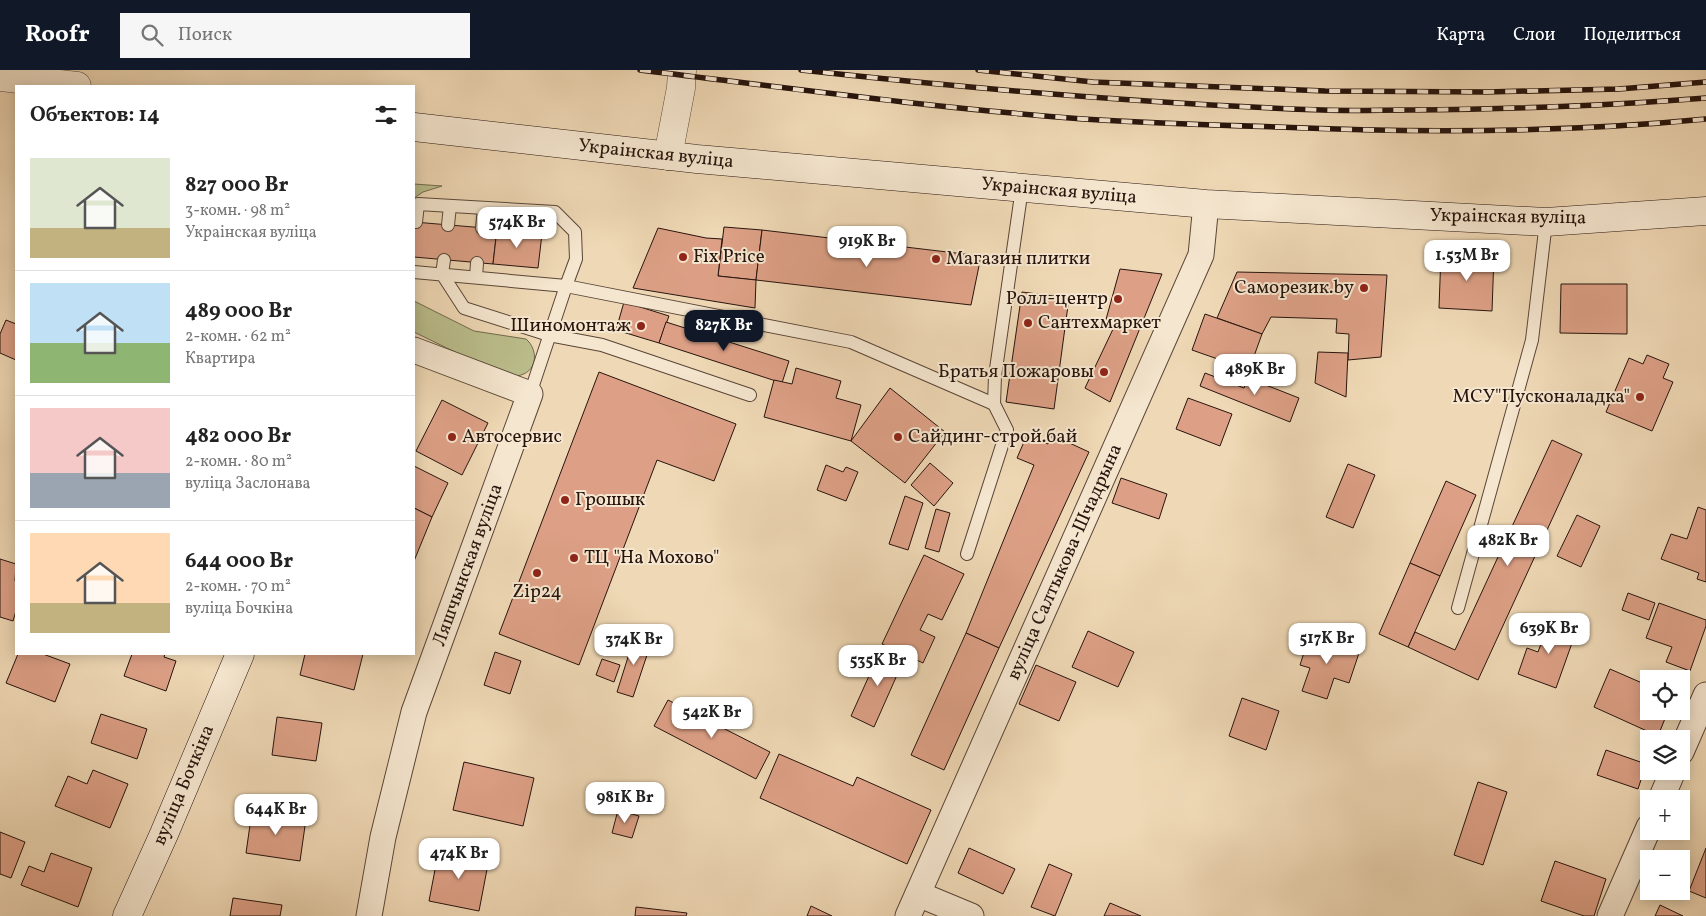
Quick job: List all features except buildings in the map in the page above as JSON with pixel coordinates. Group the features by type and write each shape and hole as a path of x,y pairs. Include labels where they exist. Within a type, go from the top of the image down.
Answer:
{"main road":[{"path":"668,156 681,88 682,70"},
{"path":"0,77 68,85"},
{"name":"Украінская вуліца","path":"415,127 668,156 1206,204 1546,222 1706,212"},
{"name":"вуліца Бочкіна","path":"127,916 240,655"}],"street":[{"name":"вуліца Салтыкова-Шчадрына","path":"913,905 1201,255 1206,204"},
{"path":"415,350 530,394"},
{"name":"Ляшчынская вуліца","path":"369,916 383,837 414,712 530,394"},
{"path":"1690,731 1706,695"},
{"path":"1610,916 1643,840"},
{"path":"913,905 971,916"}],"lane":[{"path":"967,554 1007,430 994,404 995,376 1022,188"},
{"path":"416,222 418,204 555,212 576,232 576,259 530,394"},
{"path":"448,225 450,206"},
{"path":"482,228 484,208"},
{"path":"1458,608 1532,340 1546,222"},
{"path":"444,260 442,274 464,308 549,335 602,345 750,395"},
{"path":"476,277 477,262"},
{"path":"415,272 566,286 851,342 994,404"}],"green space":[{"path":"415,184 442,186 423,192 415,197"},
{"path":"415,302 474,331 526,339 530,343 534,353 531,369 515,376 496,372 415,332"}],"railway":[{"path":"640,70 972,109 1132,122 1438,131 1599,127 1706,119"},
{"path":"801,70 1062,95 1192,104 1323,110 1521,108 1706,98"},
{"path":"978,70 1093,82 1325,91 1486,92 1619,89 1706,82"}],"place":[{"name":"Fix Price","path":"683,257"},
{"name":"Магазин плитки","path":"936,259"},
{"name":"Саморезик.by","path":"1364,288"},
{"name":"Ролл-центр","path":"1118,299"},
{"name":"Сантехмаркет","path":"1028,323"},
{"name":"Шиномонтаж","path":"641,326"},
{"name":"Братья Пожаровы","path":"1104,372"},
{"name":"МСУ\"Пусконаладка\"","path":"1640,397"},
{"name":"Автосервис","path":"452,437"},
{"name":"Сайдинг-строй.бай","path":"898,437"},
{"name":"Грошык","path":"565,500"},
{"name":"ТЦ \"На Мохово\"","path":"574,558"},
{"name":"Zip24","path":"537,573"}]}
